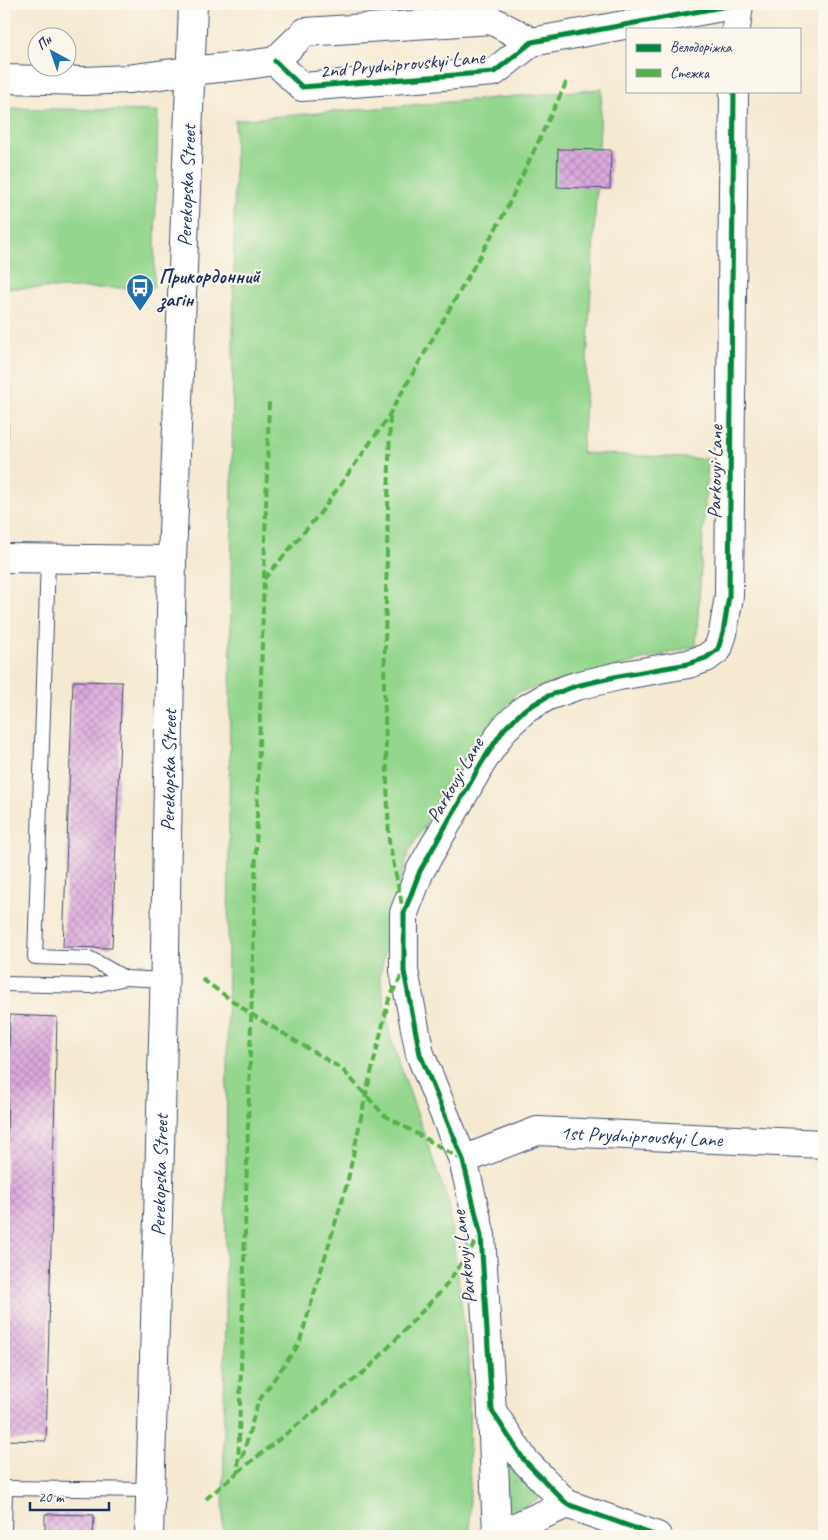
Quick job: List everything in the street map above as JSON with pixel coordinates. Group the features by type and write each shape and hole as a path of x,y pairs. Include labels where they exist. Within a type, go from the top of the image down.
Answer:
{"street":[{"name":"Perekopska Street","path":"150,1536 165,980 172,560 193,4"},
{"path":"736,28 738,4"},
{"name":"2nd Prydniprovskyi Lane","path":"532,42 491,20 315,31 305,32 275,61 302,87 494,72 532,42 738,4"},
{"path":"4,78 86,81 128,79 275,61"},
{"name":"Parkovyi Lane","path":"567,1504 524,1460 492,1410 481,1236 463,1160 420,1054 404,971 404,913 420,871 482,762 504,728 524,710 548,696 576,686 619,676 688,664 706,658 718,649 723,633 729,596 734,92"},
{"path":"4,558 172,560"},
{"name":"1st Prydniprovskyi Lane","path":"463,1160 536,1131 824,1144"},
{"path":"492,1410 496,1535 567,1504 658,1536"}],"lane":[{"path":"48,560 35,957 91,959 125,978"},
{"path":"4,984 92,986 125,978 165,980"},
{"path":"4,1532 4,1488 150,1490"}],"green space":[{"path":"602,89 582,453 708,459 696,646 516,693 451,781 408,853 380,976 390,1036 449,1205 469,1367 470,1536 223,1536 235,120"},
{"path":"4,108 158,111 154,288 4,288"},
{"path":"503,1449 539,1498 507,1518"}],"building":[{"path":"558,149 611,150 610,189 557,187"},
{"path":"4,382 9,383 7,484 4,484"},
{"path":"73,681 122,682 112,948 63,947"},
{"path":"10,1015 57,1017 46,1441 4,1440 4,1254"},
{"path":"45,1514 94,1515 93,1536 45,1536"}],"marked path":[{"path":"264,579 321,512 385,422 504,214 567,81"},
{"path":"206,1499 238,1472 269,402"},
{"path":"390,417 384,686 389,841 403,910"},
{"path":"242,1458 258,1402 299,1344 347,1184 389,999 404,971"},
{"path":"202,979 251,1014 342,1069 384,1115 461,1159"},
{"path":"238,1472 369,1368 444,1288 480,1236"}],"cycle path":[{"path":"275,61 302,87 494,72 532,42 738,4"},
{"path":"657,1536 567,1504 524,1460 492,1411 481,1236 463,1160 420,1054 404,971 404,913 420,871 482,762 504,729 524,710 548,696 576,686 619,676 688,664 706,658 718,649 723,633 729,596 734,92"}],"place":[{"name":"Прикордонний загін","path":"140,312"}]}
